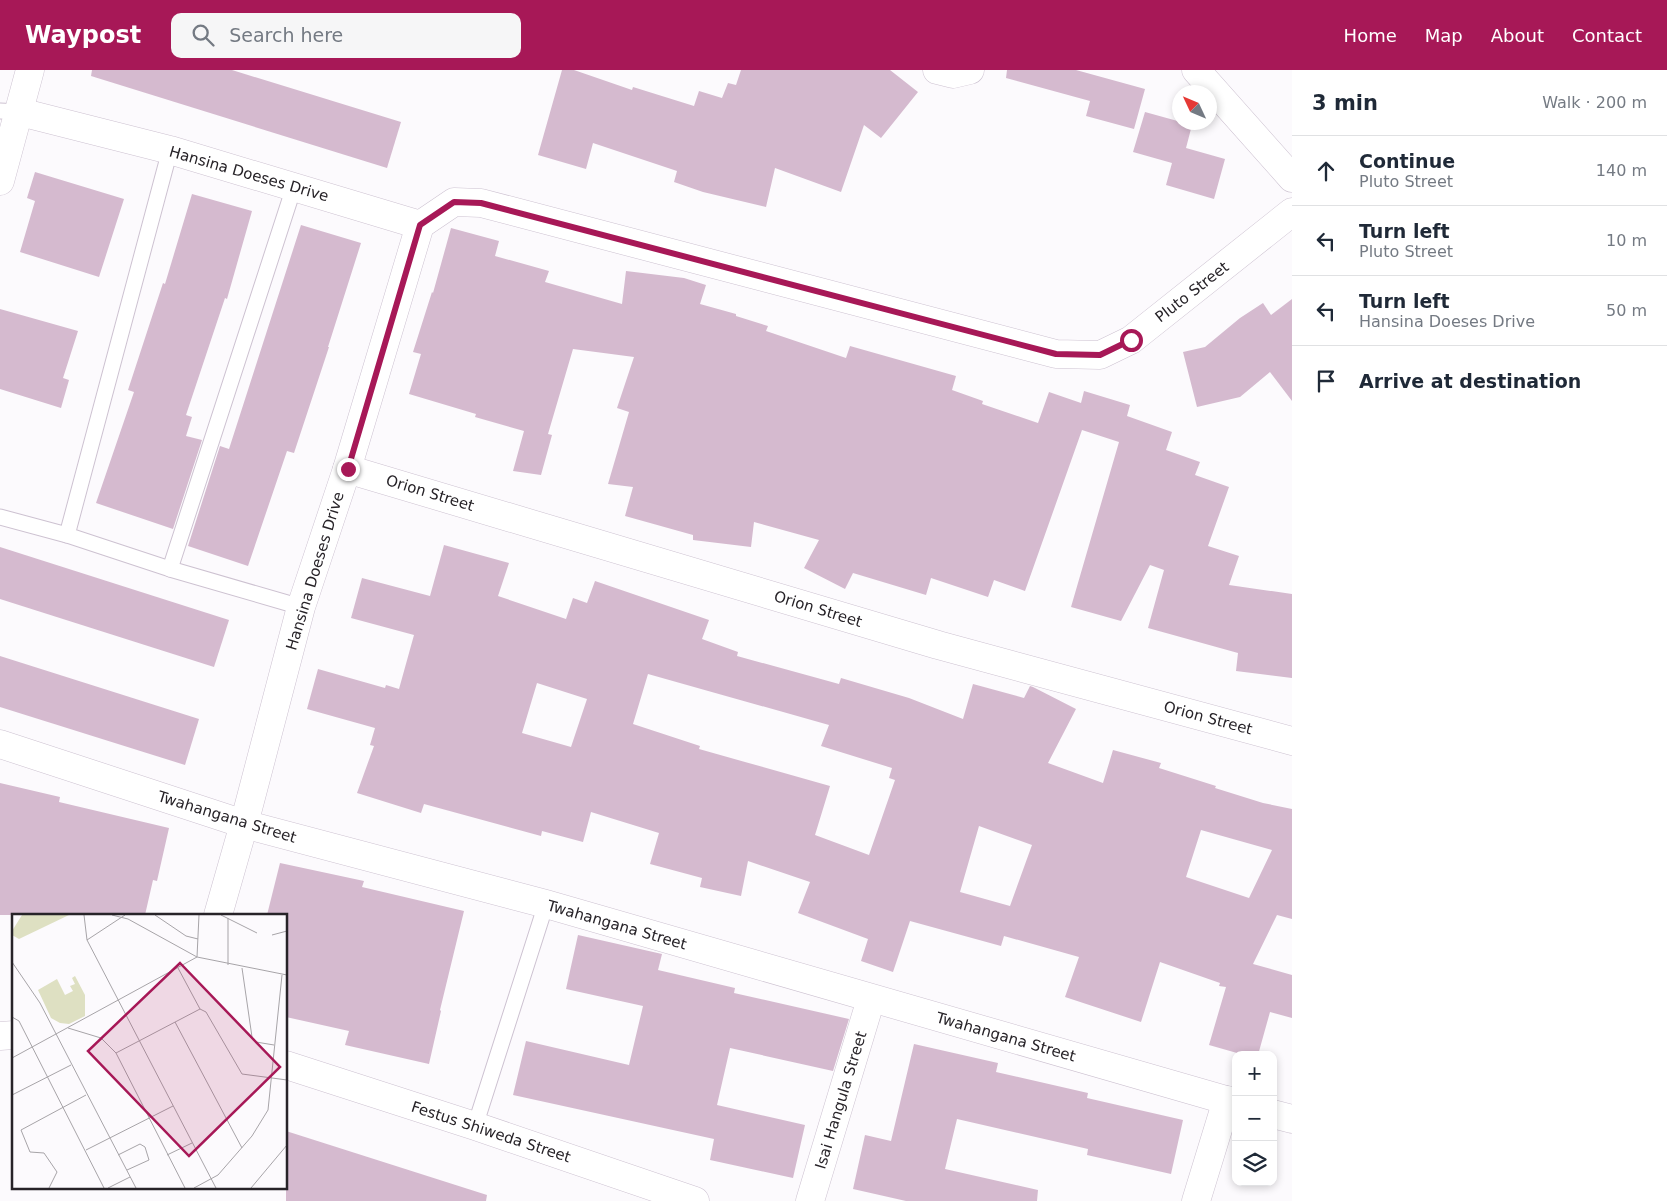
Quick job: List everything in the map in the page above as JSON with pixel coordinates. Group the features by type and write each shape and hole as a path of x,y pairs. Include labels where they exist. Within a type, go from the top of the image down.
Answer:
{"street":[{"path":"0,181 10,111 30,70"},
{"path":"937,70 953,74 970,70"},
{"path":"1196,70 1292,178"},
{"name":"Hansina Doeses Drive","path":"10,111 170,150 420,225 348,469 301,607 218,914"},
{"name":"Pluto Street","path":"420,225 454,202 481,203 1056,354 1100,355 1131,340 1292,212"},
{"name":"Orion Street","path":"348,469 938,645 1292,741"},
{"name":"Twahangana Street","path":"0,744 244,824 546,904 1231,1102"},
{"name":"Isai Hangula Street","path":"810,1201 871,999"},
{"name":"Festus Shiweda Street","path":"288,1066 475,1126 695,1201"},
{"path":"1196,1201 1231,1102"},
{"path":"1277,1115 1292,1119"}],"lane":[{"path":"68,535 170,150"},
{"path":"170,569 294,187"},
{"path":"0,517 68,535 170,569 301,607"},
{"path":"475,1126 546,904"}],"building":[{"path":"92,70 232,70 401,122 387,168 91,76"},
{"path":"562,70 574,70 632,90 633,87 694,106 699,91 722,98 728,83 736,85 741,70 890,70 918,92 881,138 864,125 841,192 775,168 766,207 703,192 674,182 677,171 593,143 586,169 538,155"},
{"path":"1007,70 1076,70 1145,89 1134,129 1086,116 1090,101 1006,78"},
{"path":"1145,112 1172,119 1172,130 1191,130 1186,148 1225,159 1214,199 1166,185 1172,163 1133,152"},
{"path":"35,172 124,199 99,277 20,252 35,201 27,198"},
{"path":"192,194 252,211 227,299 225,298 186,415 192,417 186,436 202,440 173,529 96,503 134,392 128,390 163,283 165,284"},
{"path":"301,225 361,243 294,453 287,451 248,566 188,546 220,446 229,449"},
{"path":"451,228 499,241 495,256 549,271 545,282 622,304 626,271 684,278 706,285 700,304 736,314 736,316 768,326 766,331 846,358 850,346 956,376 952,390 983,401 982,404 1038,423 1049,392 1081,403 1084,391 1130,405 1127,416 1172,432 1166,450 1200,462 1195,475 1229,487 1208,546 1239,556 1229,585 1292,594 1292,678 1236,671 1238,653 1148,628 1164,570 1150,565 1121,621 1071,607 1119,442 1082,430 1025,591 994,580 988,597 931,578 926,595 853,573 845,589 804,568 819,540 754,522 751,547 693,540 693,535 625,516 633,487 608,484 629,412 617,408 634,357 573,349 548,434 552,435 541,475 513,471 524,431 475,417 476,414 409,394 421,354 413,352 433,293"},
{"path":"1292,299 1292,401 1270,372 1240,397 1197,407 1183,352 1205,347 1240,318 1263,303 1271,315"},
{"path":"0,309 78,331 63,378 69,380 61,408 0,389"},
{"path":"444,545 509,563 498,596 566,619 573,598 587,603 595,581 709,620 702,639 738,652 737,656 839,684 841,678 909,698 963,719 973,684 1024,698 1030,686 1076,709 1048,763 1103,783 1113,750 1161,763 1159,768 1216,786 1215,788 1263,803 1292,809 1292,919 1277,915 1253,964 1292,975 1292,1018 1270,1012 1259,1051 1232,1052 1209,1045 1226,987 1219,986 1220,983 1160,962 1141,1022 1065,997 1079,957 1004,936 1001,946 910,921 893,972 861,961 868,939 798,913 810,882 748,861 741,896 700,887 702,878 650,864 659,833 591,812 583,842 542,831 541,836 424,804 421,813 357,793 374,746 370,745 375,728 307,709 318,669 385,688 386,685 399,689 414,635 351,618 362,578 430,596","holes":["648,674 829,725 821,746 892,768 889,778 895,780 869,855 815,835 830,786 699,749 700,746 633,724","537,683 587,699 571,747 522,733","979,826 1032,845 1010,906 960,892","1201,830 1272,850 1249,898 1186,877"]},
{"path":"0,547 229,620 214,667 0,599"},
{"path":"0,656 199,719 185,765 0,707"},
{"path":"0,783 60,797 59,802 169,828 157,881 153,880 145,914 0,915"},
{"path":"280,863 364,881 362,887 464,911 429,1064 345,1045 349,1031 288,1017 288,914 267,914"},
{"path":"578,935 662,954 658,970 735,988 734,993 849,1019 833,1071 730,1048 717,1105 805,1125 793,1178 710,1160 714,1139 513,1095 526,1041 629,1065 643,1006 566,989"},
{"path":"914,1044 998,1063 996,1072 1088,1093 1087,1098 1183,1120 1171,1174 1087,1155 1088,1149 957,1119 945,1169 1038,1190 1037,1201 906,1201 853,1189 865,1135 891,1141"},
{"path":"288,1132 487,1195 486,1201 286,1201 286,1188 288,1188"}],"route":[{"path":"348,469 420,225 454,202 481,203 1056,354 1100,355 1131,340"}]}
